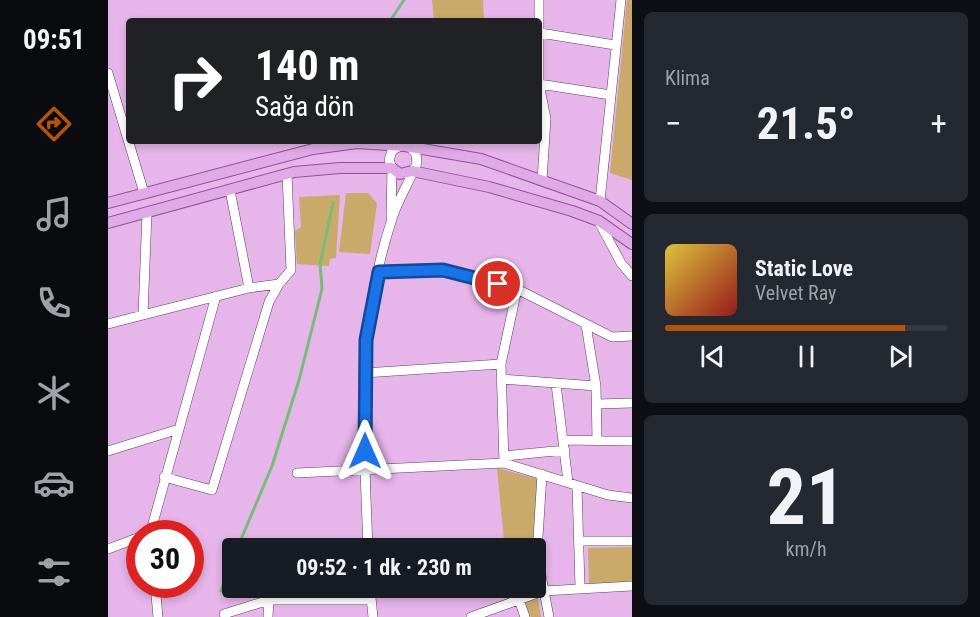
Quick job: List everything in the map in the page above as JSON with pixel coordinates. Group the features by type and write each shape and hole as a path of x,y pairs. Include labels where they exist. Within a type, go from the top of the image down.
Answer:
{"main road":[{"path":"108,203 309,145 357,144 405,147 481,159 600,201 632,224"},
{"path":"108,223 287,174 340,168 392,168 399,174 412,171 489,187 599,221 632,244"}],"street":[{"path":"539,0 540,18"},
{"path":"600,201 621,0"},
{"path":"542,33 615,45"},
{"path":"108,73 126,133"},
{"path":"542,84 611,94"},
{"path":"542,99 546,119 542,180"},
{"path":"118,106 126,104"},
{"path":"129,144 144,193"},
{"path":"368,538 364,373 366,340 391,222 417,159 405,147 390,155 392,168 391,222"},
{"path":"164,477 212,490 269,302 279,284 291,270 287,174"},
{"path":"230,190 249,288"},
{"path":"143,315 147,213"},
{"path":"599,221 631,270"},
{"path":"379,272 443,270 517,289 612,336 632,336"},
{"path":"108,324 249,288 279,284"},
{"path":"504,460 501,363 517,289"},
{"path":"152,520 216,296"},
{"path":"586,325 596,386 597,440"},
{"path":"364,373 501,363"},
{"path":"501,379 596,386"},
{"path":"556,384 580,541 580,587"},
{"path":"597,404 632,403"},
{"path":"108,451 179,429"},
{"path":"297,473 365,471 504,460 564,445 597,440 632,441"},
{"path":"504,460 608,495 632,498"},
{"path":"537,538 542,474"},
{"path":"580,541 632,541"},
{"path":"108,549 126,542"},
{"path":"546,591 580,587 632,586"},
{"path":"156,598 158,617"},
{"path":"471,617 524,598"},
{"path":"545,598 549,617"},
{"path":"268,617 269,600"},
{"path":"224,614 269,600 371,600 373,617"},
{"path":"518,600 525,617"}],"shaded area":[{"path":"432,0 483,0 484,18 434,18"},
{"path":"627,0 632,0 632,180 610,173"},
{"path":"346,193 368,193 377,203 370,254 339,252"},
{"path":"340,195 336,258 330,259 329,266 297,264 295,231 301,227 299,197"},
{"path":"497,468 538,479 534,538 504,538"},
{"path":"632,547 632,583 589,585 588,548"},
{"path":"538,599 541,617 531,617 524,601"}],"waterway":[{"path":"392,18 404,0"},
{"path":"242,538 272,466 299,380 322,289 320,264 333,203"}],"route":[{"path":"365,451 366,340 379,272 443,270 498,284"}]}
